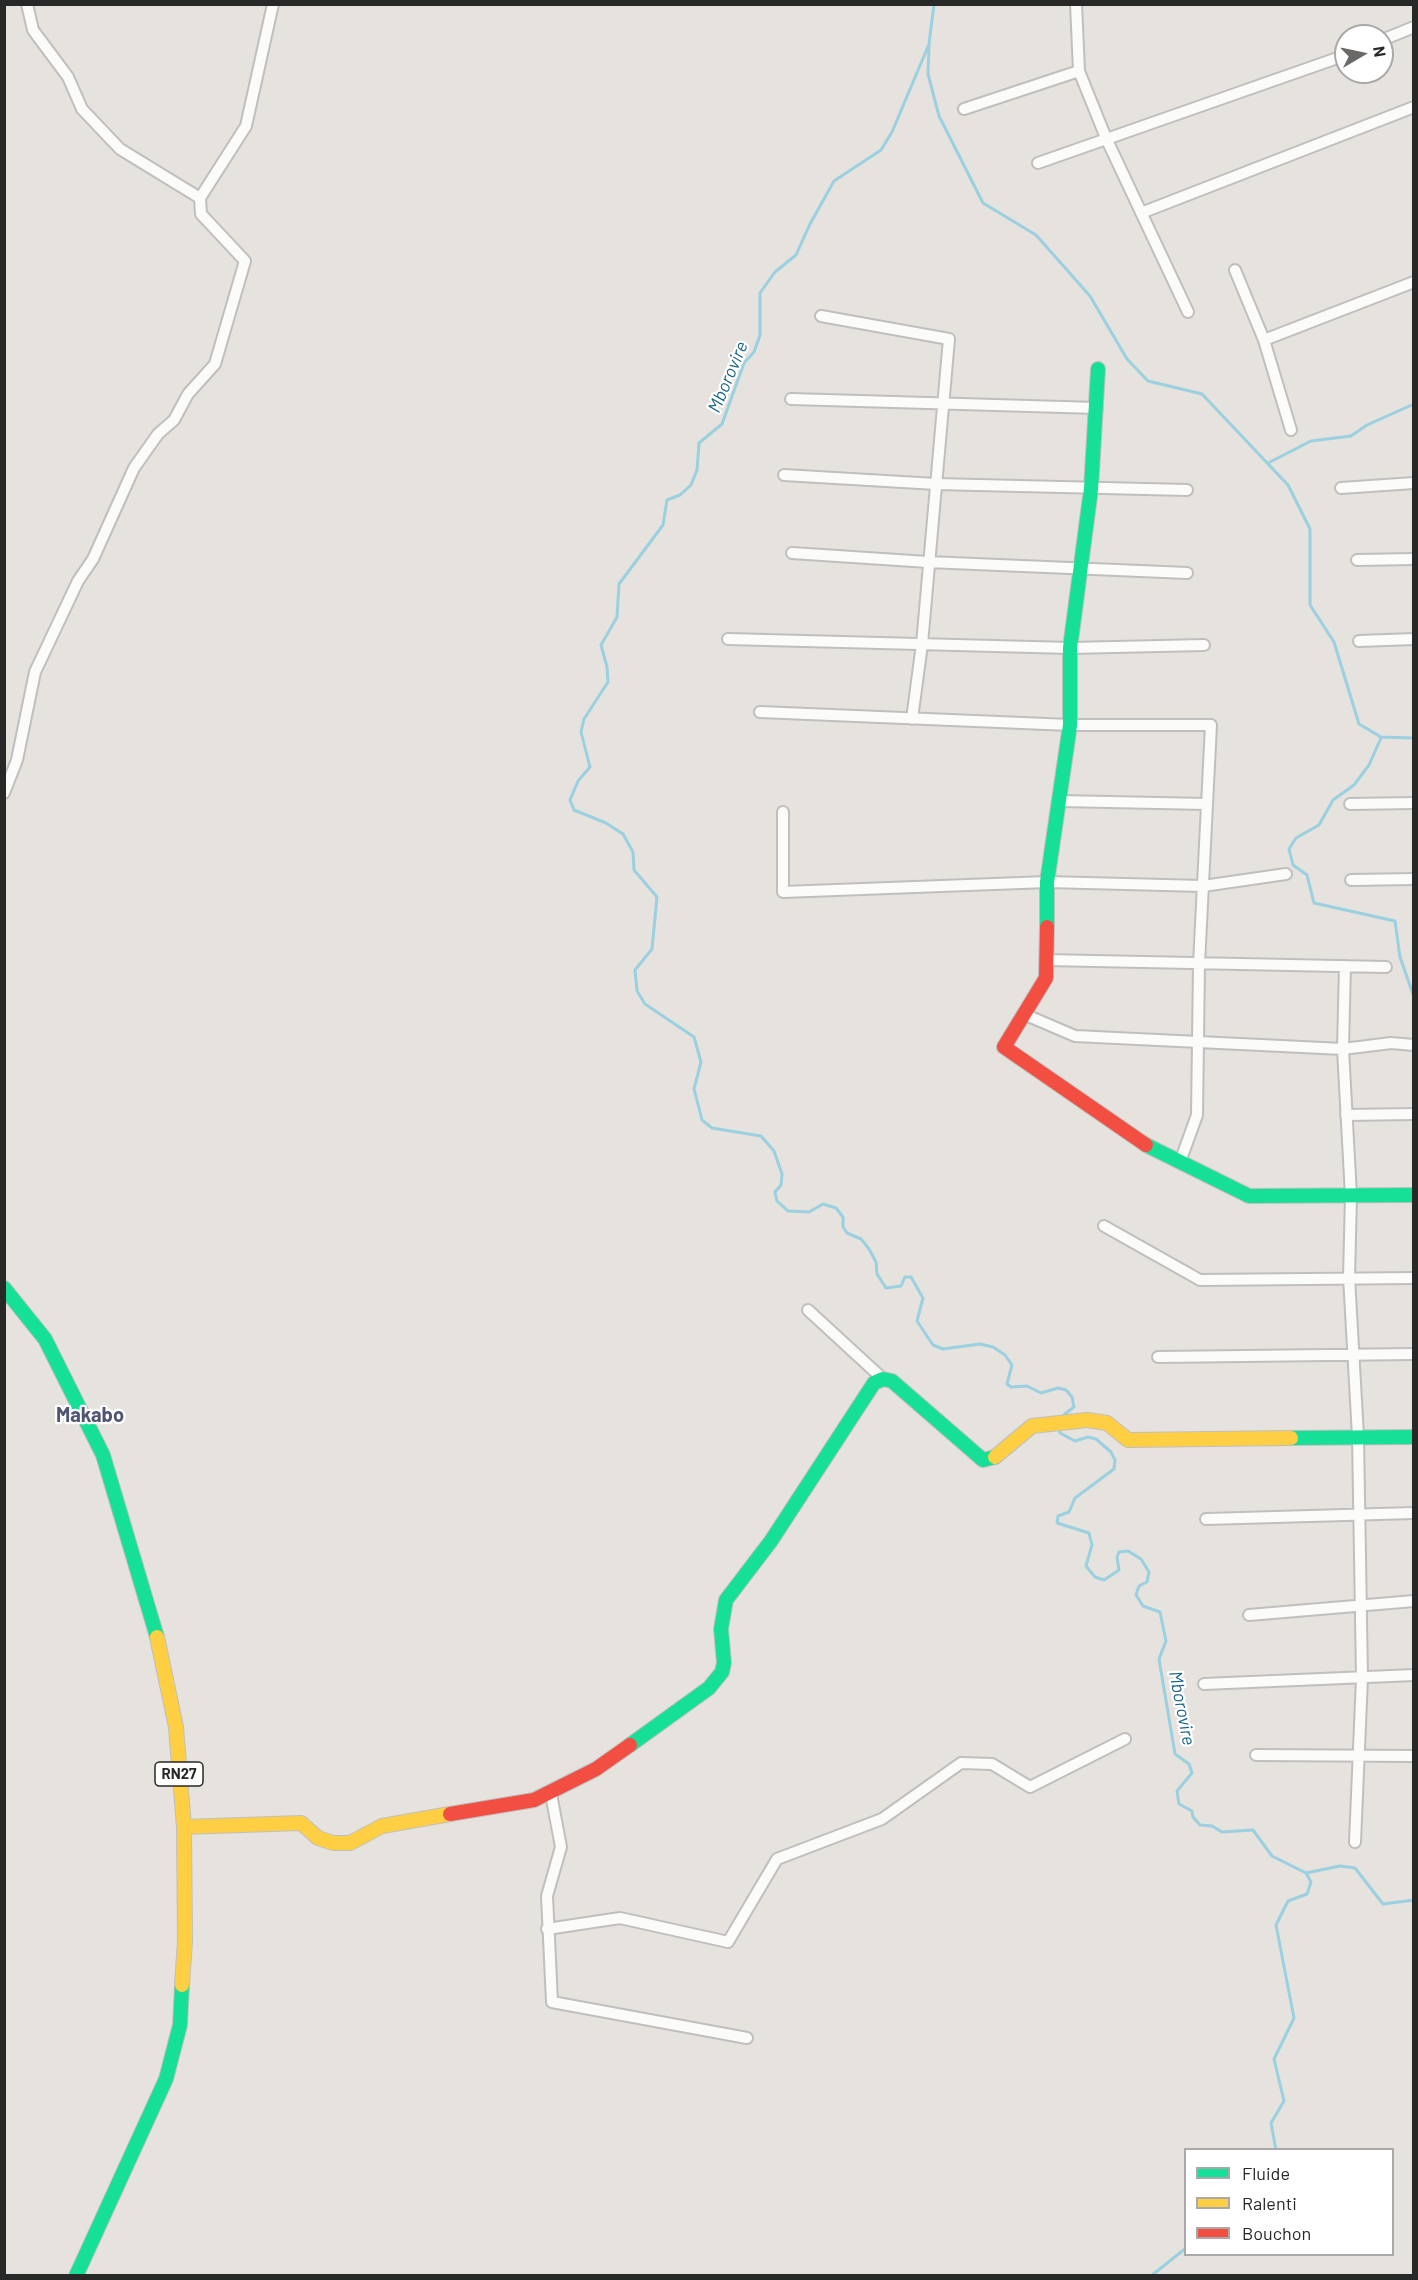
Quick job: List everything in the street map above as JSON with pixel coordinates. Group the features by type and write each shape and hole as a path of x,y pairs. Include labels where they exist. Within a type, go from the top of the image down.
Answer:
{"street":[{"path":"27,4 33,30 68,77 82,109 120,148 200,198"},
{"path":"4,793 17,760 35,672 78,581 93,559 134,468 158,434 174,420 188,394 215,364 245,261 201,214 200,198 246,126 273,4"},
{"path":"1076,4 1079,71 1106,138 1188,312"},
{"path":"1394,35 1413,27"},
{"path":"1038,163 1334,59"},
{"path":"964,109 1079,71"},
{"path":"1141,213 1413,107"},
{"path":"1235,270 1264,340 1291,430"},
{"path":"1264,340 1413,282"},
{"path":"821,316 949,339 922,644 912,718"},
{"path":"1098,369 1091,489 1070,648 1070,725 1047,882 1046,978 1026,1015 1004,1047 1149,1147 1249,1196 1413,1195"},
{"path":"791,399 1097,408"},
{"path":"784,475 936,484 1187,490"},
{"path":"1341,488 1413,483"},
{"path":"792,553 928,562 1187,573"},
{"path":"1357,560 1413,559"},
{"path":"728,639 1070,648 1204,645"},
{"path":"1359,641 1413,639"},
{"path":"760,712 1070,725 1211,725 1199,964 1197,1115 1179,1162"},
{"path":"1059,801 1207,804"},
{"path":"1350,804 1413,803"},
{"path":"783,812 783,892 1047,882 1203,885 1286,874"},
{"path":"1351,880 1413,879"},
{"path":"1046,960 1386,967"},
{"path":"1345,966 1343,1049 1351,1196 1349,1277 1358,1437 1362,1677 1355,1842"},
{"path":"1026,1015 1074,1036 1198,1044 1343,1049 1391,1043 1413,1045"},
{"path":"1346,1115 1413,1114"},
{"path":"1104,1226 1200,1280 1413,1278"},
{"name":"RN27","path":"4,1288 45,1339 103,1455 164,1661 176,1727 183,1827 184,1941 180,2025 166,2079 76,2276"},
{"path":"808,1310 883,1379 892,1381 983,1460 991,1460 1032,1426 1046,1423 1058,1425 1087,1420 1107,1423 1128,1440 1413,1437"},
{"path":"1158,1357 1413,1354"},
{"path":"183,1827 301,1823 318,1838 333,1843 350,1843 382,1826 534,1800 551,1794 596,1769 709,1688 722,1672 724,1662 721,1629 726,1600 771,1541 874,1383 883,1379"},
{"path":"1206,1519 1413,1513"},
{"path":"1249,1615 1413,1601"},
{"path":"1204,1684 1413,1675"},
{"path":"547,1929 620,1918 728,1942 777,1858 882,1819 961,1763 992,1764 1030,1787 1125,1739"},
{"path":"1256,1755 1413,1756"},
{"path":"551,1794 561,1846 547,1896 552,2002 747,2038"}],"waterway":[{"name":"Mborovire","path":"934,4 929,44 892,132 881,150 834,181 796,255 775,272 760,293 760,335 754,352 744,363 722,424 699,443 697,470 691,485 680,495 667,500 663,525 619,584 617,617 601,645 607,667 608,682 584,719 581,732 590,767 578,781 570,800 574,810 606,823 623,834 633,852 634,870 657,897 652,949 635,970 637,991 645,1004 694,1037 701,1062 694,1089 702,1120 712,1128 761,1136 774,1151 782,1174 781,1185 775,1192 777,1201 788,1211 809,1212 823,1204 836,1208 843,1217 843,1227 847,1233 861,1239 869,1249 876,1262 877,1274 886,1288 901,1286 905,1277 911,1277 923,1298 917,1321 933,1345 943,1349 980,1344 993,1347 1005,1355 1012,1365 1007,1384 1011,1387 1027,1386 1041,1393 1058,1388 1066,1390 1072,1397 1074,1407 1061,1417"},
{"path":"929,46 928,74 939,116 983,203 1036,235 1090,296 1127,359 1148,381 1202,394 1288,485 1310,529 1310,605 1334,642 1359,724 1381,737 1414,738"},
{"path":"1270,462 1311,441 1351,436 1367,425 1414,404"},
{"path":"1381,738 1369,765 1354,785 1333,800 1319,825 1296,838 1289,849 1293,865 1307,875 1314,903 1395,921 1400,957 1414,997"},
{"name":"Mborovire","path":"1059,1429 1060,1433 1075,1441 1088,1437 1096,1439 1111,1452 1115,1460 1114,1469 1075,1498 1069,1512 1058,1516 1057,1523 1089,1533 1092,1545 1086,1566 1095,1577 1104,1580 1119,1570 1117,1557 1119,1552 1128,1551 1141,1559 1149,1572 1147,1582 1139,1586 1136,1595 1143,1606 1160,1612 1166,1641 1159,1659 1175,1754 1189,1764 1192,1773 1177,1791 1179,1804 1192,1811 1193,1817 1200,1825 1212,1826 1222,1832 1253,1830 1272,1856 1306,1873 1311,1882 1307,1894 1288,1901 1276,1925 1294,2018 1274,2059 1284,2101 1271,2123 1276,2148"},
{"path":"1306,1873 1340,1866 1355,1868 1383,1904 1414,1900"},
{"name":"Mborovire","path":"1151,2276 1184,2250"}],"traffic: fast":[{"path":"1047,927 1047,882 1070,725 1070,648 1091,489 1098,369"},
{"path":"1146,1145 1249,1196 1414,1195"},
{"path":"4,1288 45,1339 103,1455 157,1637"},
{"path":"630,1745 709,1688 722,1672 724,1663 721,1629 726,1600 771,1541 874,1383 883,1379 892,1381 983,1460 995,1457"},
{"path":"1291,1438 1414,1437"},
{"path":"76,2276 166,2079 180,2025 182,1985"}],"traffic: slow":[{"path":"995,1457 1032,1426 1087,1420 1107,1423 1128,1440 1291,1438"},
{"path":"157,1637 176,1727 184,1827 185,1941 182,1985"},
{"path":"184,1827 301,1823 318,1838 333,1843 350,1843 382,1826 450,1814"}],"traffic: jam":[{"path":"1047,927 1046,978 1004,1047 1146,1145"},
{"path":"450,1814 534,1800 596,1769 630,1745"}],"district":[{"name":"Makabo","path":"90,1415"}]}
